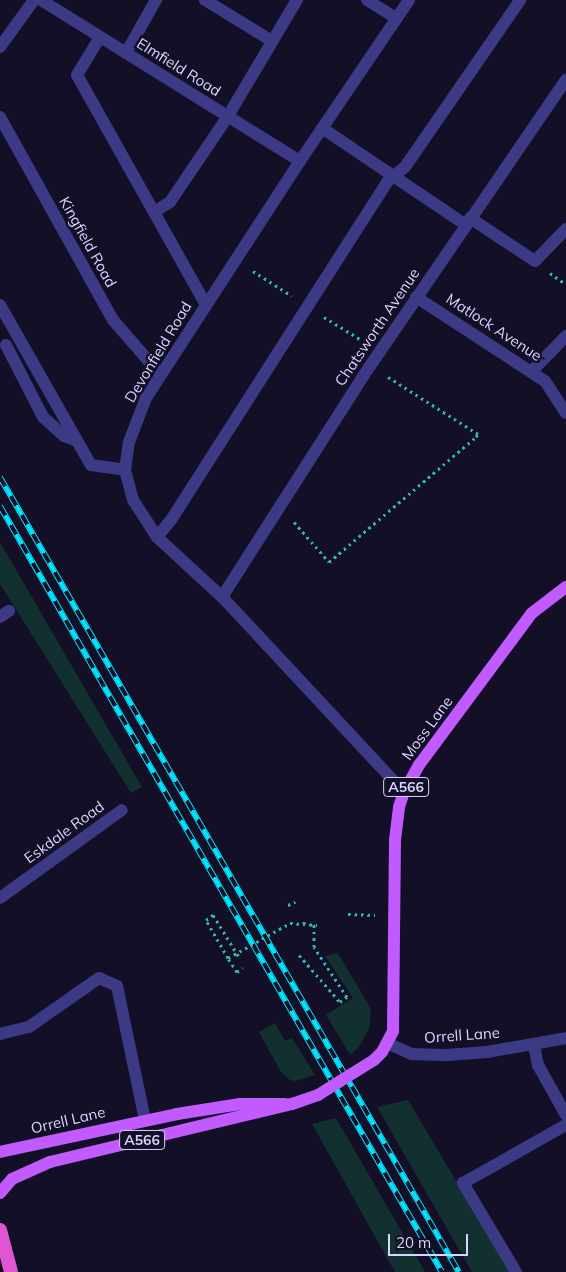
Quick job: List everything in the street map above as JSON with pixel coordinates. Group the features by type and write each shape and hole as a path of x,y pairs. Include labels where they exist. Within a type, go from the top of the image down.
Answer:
{"highway":[{"path":"0,1230 11,1272"}],"main road":[{"name":"Moss Lane","path":"387,1043 392,1031 394,1012 393,916 395,840 399,806 404,792 419,765 532,612 566,587"},
{"name":"Orrell Lane","path":"0,1192 6,1180 50,1162 292,1104 318,1095 374,1060 387,1043"},
{"name":"Orrell Lane","path":"0,1152 145,1120 240,1104 267,1102 292,1104"}],"street":[{"path":"0,47 34,0"},
{"name":"Elmfield Road","path":"40,0 300,161"},
{"path":"126,53 156,0"},
{"path":"205,0 272,41"},
{"path":"154,212 170,202 228,116 296,0"},
{"path":"367,0 396,18"},
{"name":"Devonfield Road","path":"404,792 222,597 157,537 133,500 125,470 129,442 136,419 160,374 300,161 409,0"},
{"path":"157,537 171,520 382,190 405,167 520,0"},
{"path":"100,37 77,75 206,304"},
{"name":"Chatsworth Avenue","path":"222,597 370,366 566,80"},
{"name":"Kingfield Road","path":"0,116 113,320 160,374"},
{"path":"322,128 394,176 535,261 566,228"},
{"name":"Matlock Avenue","path":"416,297 545,381 554,391 566,414"},
{"path":"0,304 91,465 125,470"},
{"path":"532,372 566,336"},
{"path":"6,345 43,417 64,436 77,442"},
{"name":"Eskdale Road","path":"0,898 122,810"},
{"path":"0,1034 29,1027 99,978 117,986 145,1120"},
{"name":"Orrell Lane","path":"387,1043 412,1054 447,1055 534,1045 566,1038"},
{"path":"534,1045 538,1065 566,1115"},
{"path":"516,1272 463,1183 566,1125"}],"path":[{"path":"280,507 329,562 476,438 478,434 370,366"},
{"path":"288,905 295,902"},
{"path":"239,958 213,914 206,920 237,972 243,968"},
{"path":"348,914 393,916"},
{"path":"304,919 304,924"},
{"path":"228,958 290,923 315,924 314,948 347,997 340,1002 299,955"}],"green space":[{"path":"0,542 142,787 131,793 0,584"},
{"path":"338,953 371,1009 369,1029 359,1047 350,1055 326,1015 353,998 325,956"},
{"path":"275,1023 285,1041 292,1038 315,1075 296,1081 290,1080 281,1072 259,1032"},
{"path":"408,1100 509,1272 472,1272 377,1107"},
{"path":"336,1118 425,1272 395,1272 312,1124"}],"railway":[{"path":"0,477 459,1272"},
{"path":"0,506 442,1272"}]}
